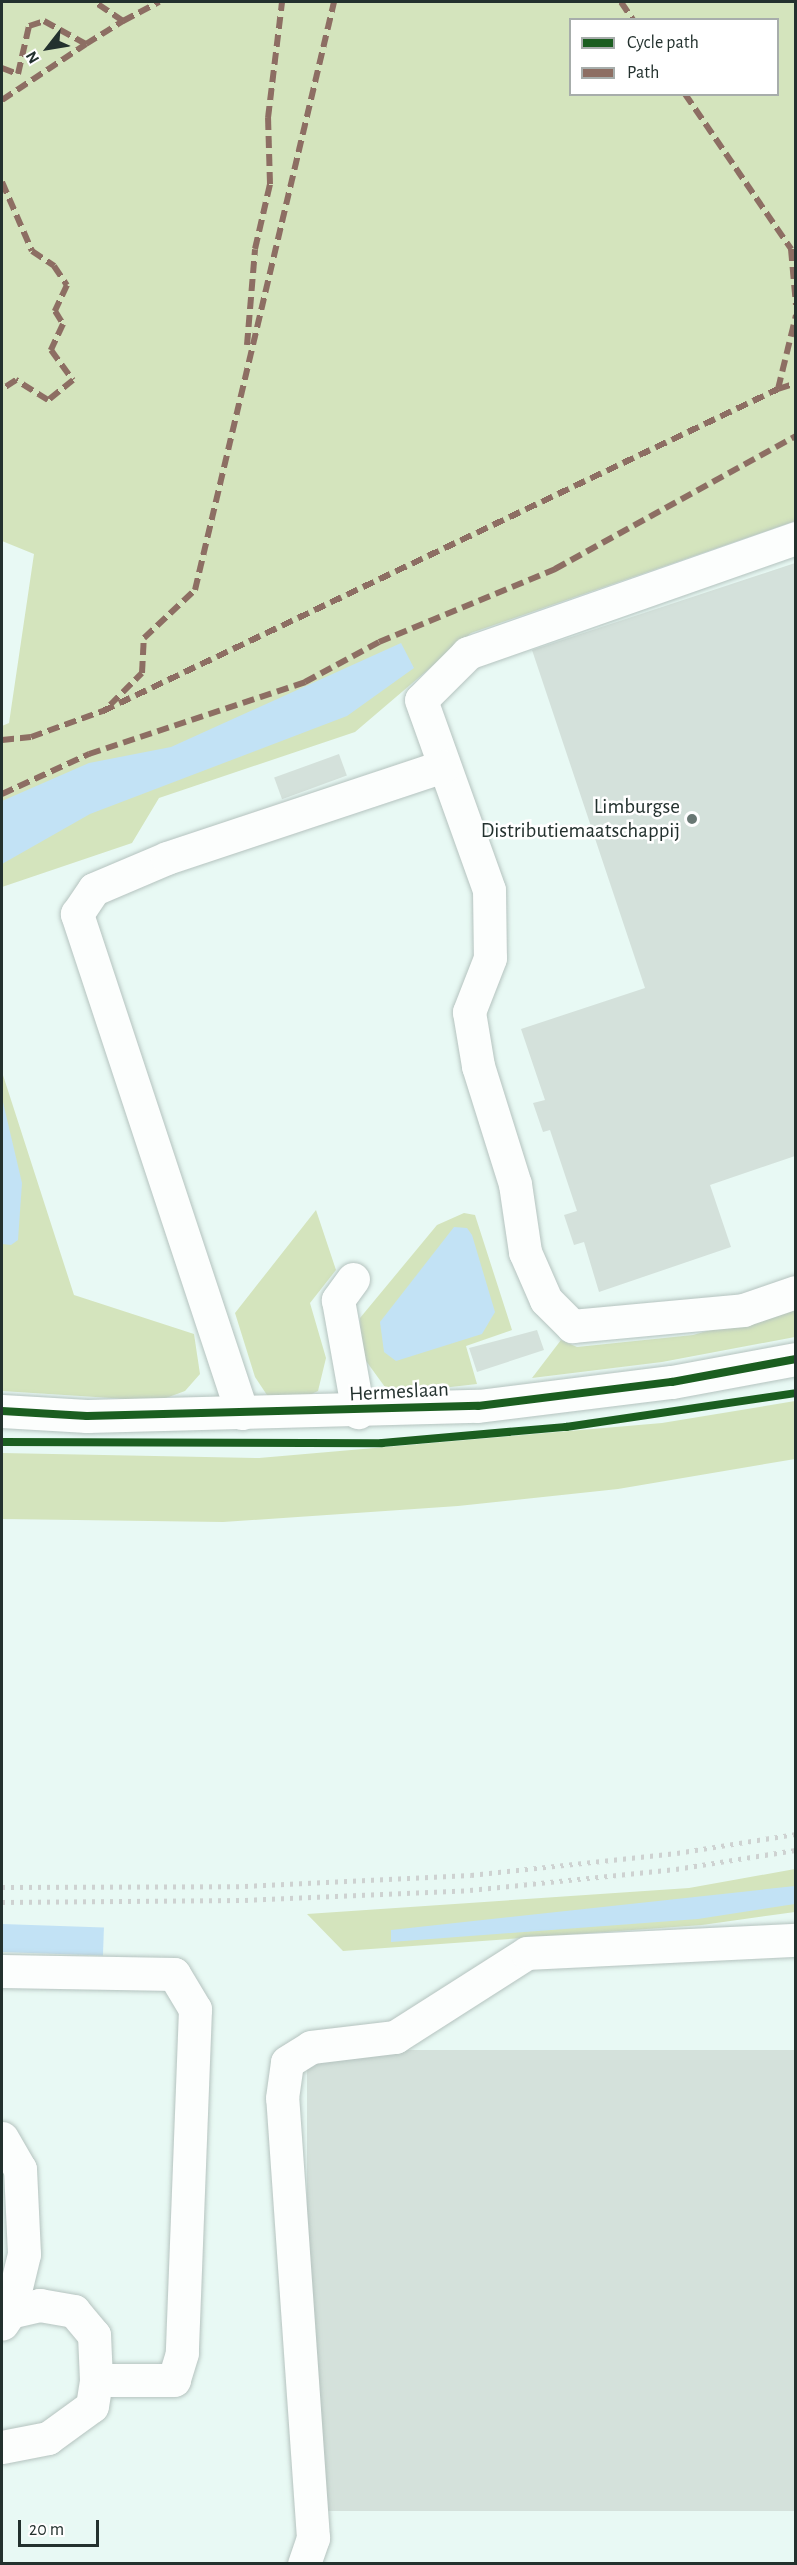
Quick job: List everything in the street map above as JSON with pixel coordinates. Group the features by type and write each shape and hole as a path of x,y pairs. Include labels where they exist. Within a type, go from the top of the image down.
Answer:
{"street":[{"path":"795,538 468,653 421,700 489,890 490,958 469,1012 477,1066 514,1184 525,1252 546,1300 572,1326 742,1310 795,1292"},
{"path":"242,1413 77,914 94,889 167,858 443,766"},
{"path":"353,1279 338,1300 358,1412"},
{"name":"Hermeslaan","path":"2,1411 242,1413 358,1412 478,1407 672,1382 795,1359"},
{"path":"304,2564 313,2538 282,2098 286,2062 312,2047 395,2037 527,1953 795,1940"},
{"path":"2,1971 174,1974 195,2009 182,2353 174,2380 96,2380"},
{"path":"2,2138 20,2169 24,2254 6,2318"},
{"path":"2,2447 48,2438 92,2406 96,2380 93,2335 74,2311 40,2305 6,2318"}],"green space":[{"path":"2,2 795,2 795,521 471,633 355,732 159,798 132,843 2,887 2,726 9,723 34,554 2,541"},
{"path":"2,1072 74,1295 194,1334 200,1374 185,1391 158,1401 2,1391"},
{"path":"316,1210 336,1270 310,1303 326,1358 318,1391 297,1401 271,1401 255,1377 235,1313"},
{"path":"464,1213 475,1215 512,1330 466,1346 477,1384 390,1394 361,1354 360,1318 437,1225"},
{"path":"795,1306 795,1337 662,1362 532,1378 561,1340 577,1347 693,1335"},
{"path":"795,1401 795,1459 618,1489 458,1506 223,1522 2,1519 2,1453 259,1458 662,1423"},
{"path":"795,1869 795,1912 702,1925 343,1951 307,1914 689,1888"}],"water":[{"path":"401,643 414,668 347,716 90,814 2,864 2,801 89,763 171,747"},
{"path":"2,1098 22,1183 18,1240 11,1245 2,1244"},
{"path":"454,1227 467,1228 472,1235 495,1312 482,1334 396,1361 384,1352 380,1322"},
{"path":"795,1886 795,1904 698,1919 391,1942 391,1930"},
{"path":"2,1924 104,1928 103,1956 2,1952"}],"building":[{"name":"Limburgse Distributiemaatschappij","path":"795,563 795,1156 710,1185 731,1247 599,1292 584,1242 574,1245 564,1215 577,1211 550,1130 543,1132 533,1103 545,1100 521,1029 645,988 532,650"},
{"path":"339,754 347,776 282,799 274,778"},
{"path":"537,1330 544,1350 477,1372 469,1348"},
{"path":"307,2050 795,2050 795,2511 307,2511"}],"railway":[{"path":"2,1887 245,1886 471,1875 677,1853 796,1834"},
{"path":"2,1902 245,1900 470,1890 676,1869 796,1850"}],"marked path":[{"path":"2,68 18,74 29,26 44,21 86,44 123,21 95,2"},
{"path":"123,21 159,2"},
{"path":"247,345 255,249 270,184 268,118 282,2"},
{"path":"110,705 142,673 144,638 195,590 334,2"},
{"path":"621,2 632,18"},
{"path":"2,100 86,44"},
{"path":"686,96 791,249 796,305"},
{"path":"2,182 32,251 54,266 67,285 55,311 63,324 51,350 73,380 48,400 16,380 2,389"},
{"path":"2,740 31,737 103,711 778,389 796,315"},
{"path":"778,389 796,383"},
{"path":"2,794 89,754 305,682 379,642 555,569 796,436"}],"cycle path":[{"path":"2,1411 87,1416 478,1406 672,1382 796,1359"},
{"path":"2,1442 382,1443 566,1427 796,1393"}],"place":[{"name":"Limburgse Distributiemaatschappij","path":"692,819"}]}
